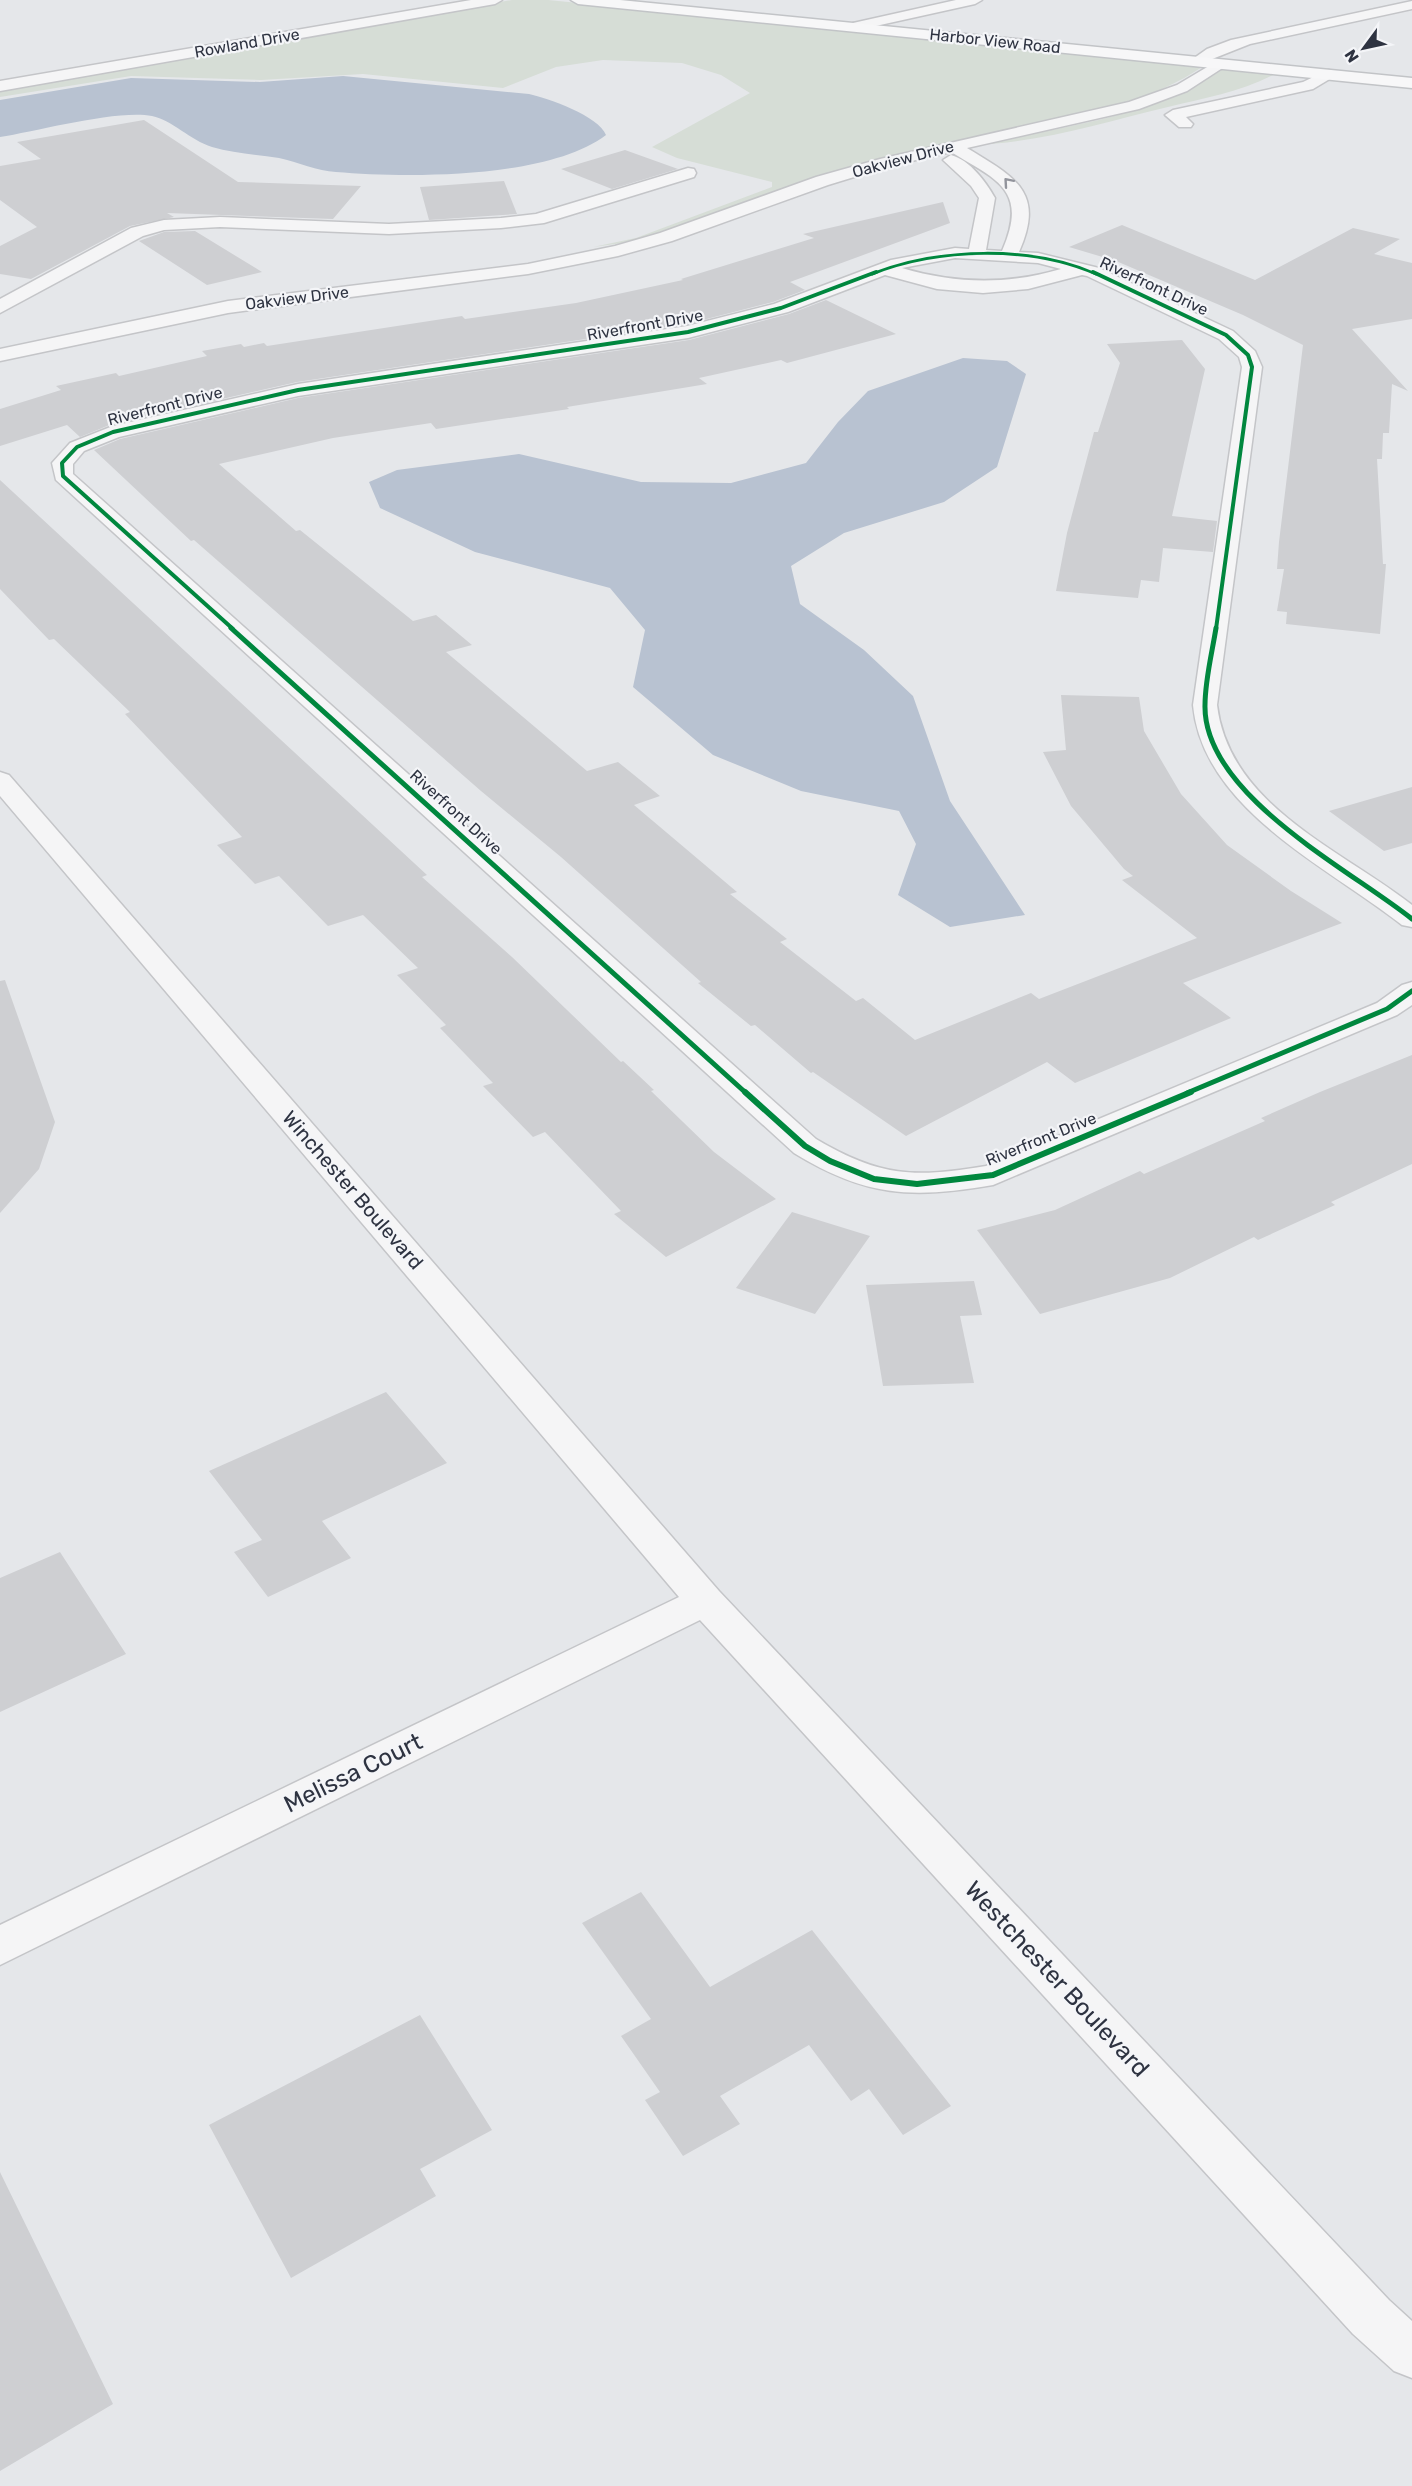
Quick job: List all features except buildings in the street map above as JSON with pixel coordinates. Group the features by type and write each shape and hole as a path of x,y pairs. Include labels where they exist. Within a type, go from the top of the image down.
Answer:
{"main road":[{"name":"Harbor View Road","path":"578,0 1412,82"}],"street":[{"name":"Rowland Drive","path":"0,86 495,0"},
{"path":"853,27 975,0"},
{"path":"1197,61 1227,46 1304,27 1412,5"},
{"name":"Oakview Drive","path":"4,350 228,307 528,269 585,258 666,237 822,181 931,151 1143,103 1182,88 1219,63"},
{"path":"1185,124 1173,116 1308,86 1328,74"},
{"path":"952,146 1008,180 1018,196 1021,228 1008,255"},
{"path":"931,151 950,159 972,177 984,191 987,208 964,246"},
{"path":"913,156 946,173 960,185 967,204 987,208 1020,208"},
{"path":"0,306 137,231 164,225 220,222 389,229 538,219 688,174"},
{"path":"538,219 585,258"},
{"name":"Riverfront Drive","path":"1412,919 1391,900 1304,846 1273,821 1241,787 1206,728 1204,705 1252,367 1248,355 1226,334 1082,269 1038,258 1008,255 964,246 884,269 781,308 688,332 298,390 113,432 78,447 62,463 63,476 805,1146 838,1168 885,1182 923,1185 993,1174 1387,1009 1412,990"},
{"path":"884,269 945,286 994,289 1037,283 1082,269"},
{"name":"Winchester Boulevard","path":"0,780 705,1601"},
{"name":"Melissa Court","path":"0,1946 705,1601"},
{"name":"Westchester Boulevard","path":"705,1601 1371,2317 1412,2354"}],"shaded area":[{"path":"512,0 548,0 1205,65 1172,84 1098,111 858,164 657,234 630,242 593,247 636,238 772,187 772,182 677,158 652,147 750,93 721,75 682,63 603,60 556,67 503,88 363,74 261,80 131,76 0,97 0,89"},
{"path":"1226,67 1273,75 1222,94 1072,131 1023,140 974,145 1072,126 1137,109 1198,84"}],"water":[{"path":"343,76 529,94 548,99 584,115 594,121 606,135 581,149 549,160 514,168 438,175 329,171 279,158 220,149 204,144 167,122 152,116 120,115 0,137 0,100 131,78 260,82"},
{"path":"963,358 1007,361 1026,374 997,467 944,502 844,533 791,566 800,604 864,650 913,696 950,801 1025,915 950,927 898,895 916,844 899,811 801,791 713,755 633,687 645,630 610,588 475,552 380,508 369,482 397,470 519,454 641,482 731,483 806,463 838,422 868,391"}],"cycle path":[{"path":"1412,919 1364,883 1291,834 1269,815 1248,794 1229,768 1215,745 1210,731 1205,705 1252,367 1248,355 1226,335 1093,272 1038,258 955,253 897,264 781,308 688,332 298,390 113,432 77,447 62,463 63,476 805,1146 852,1171 874,1179 917,1184 993,1175 1387,1009 1412,991"}]}
